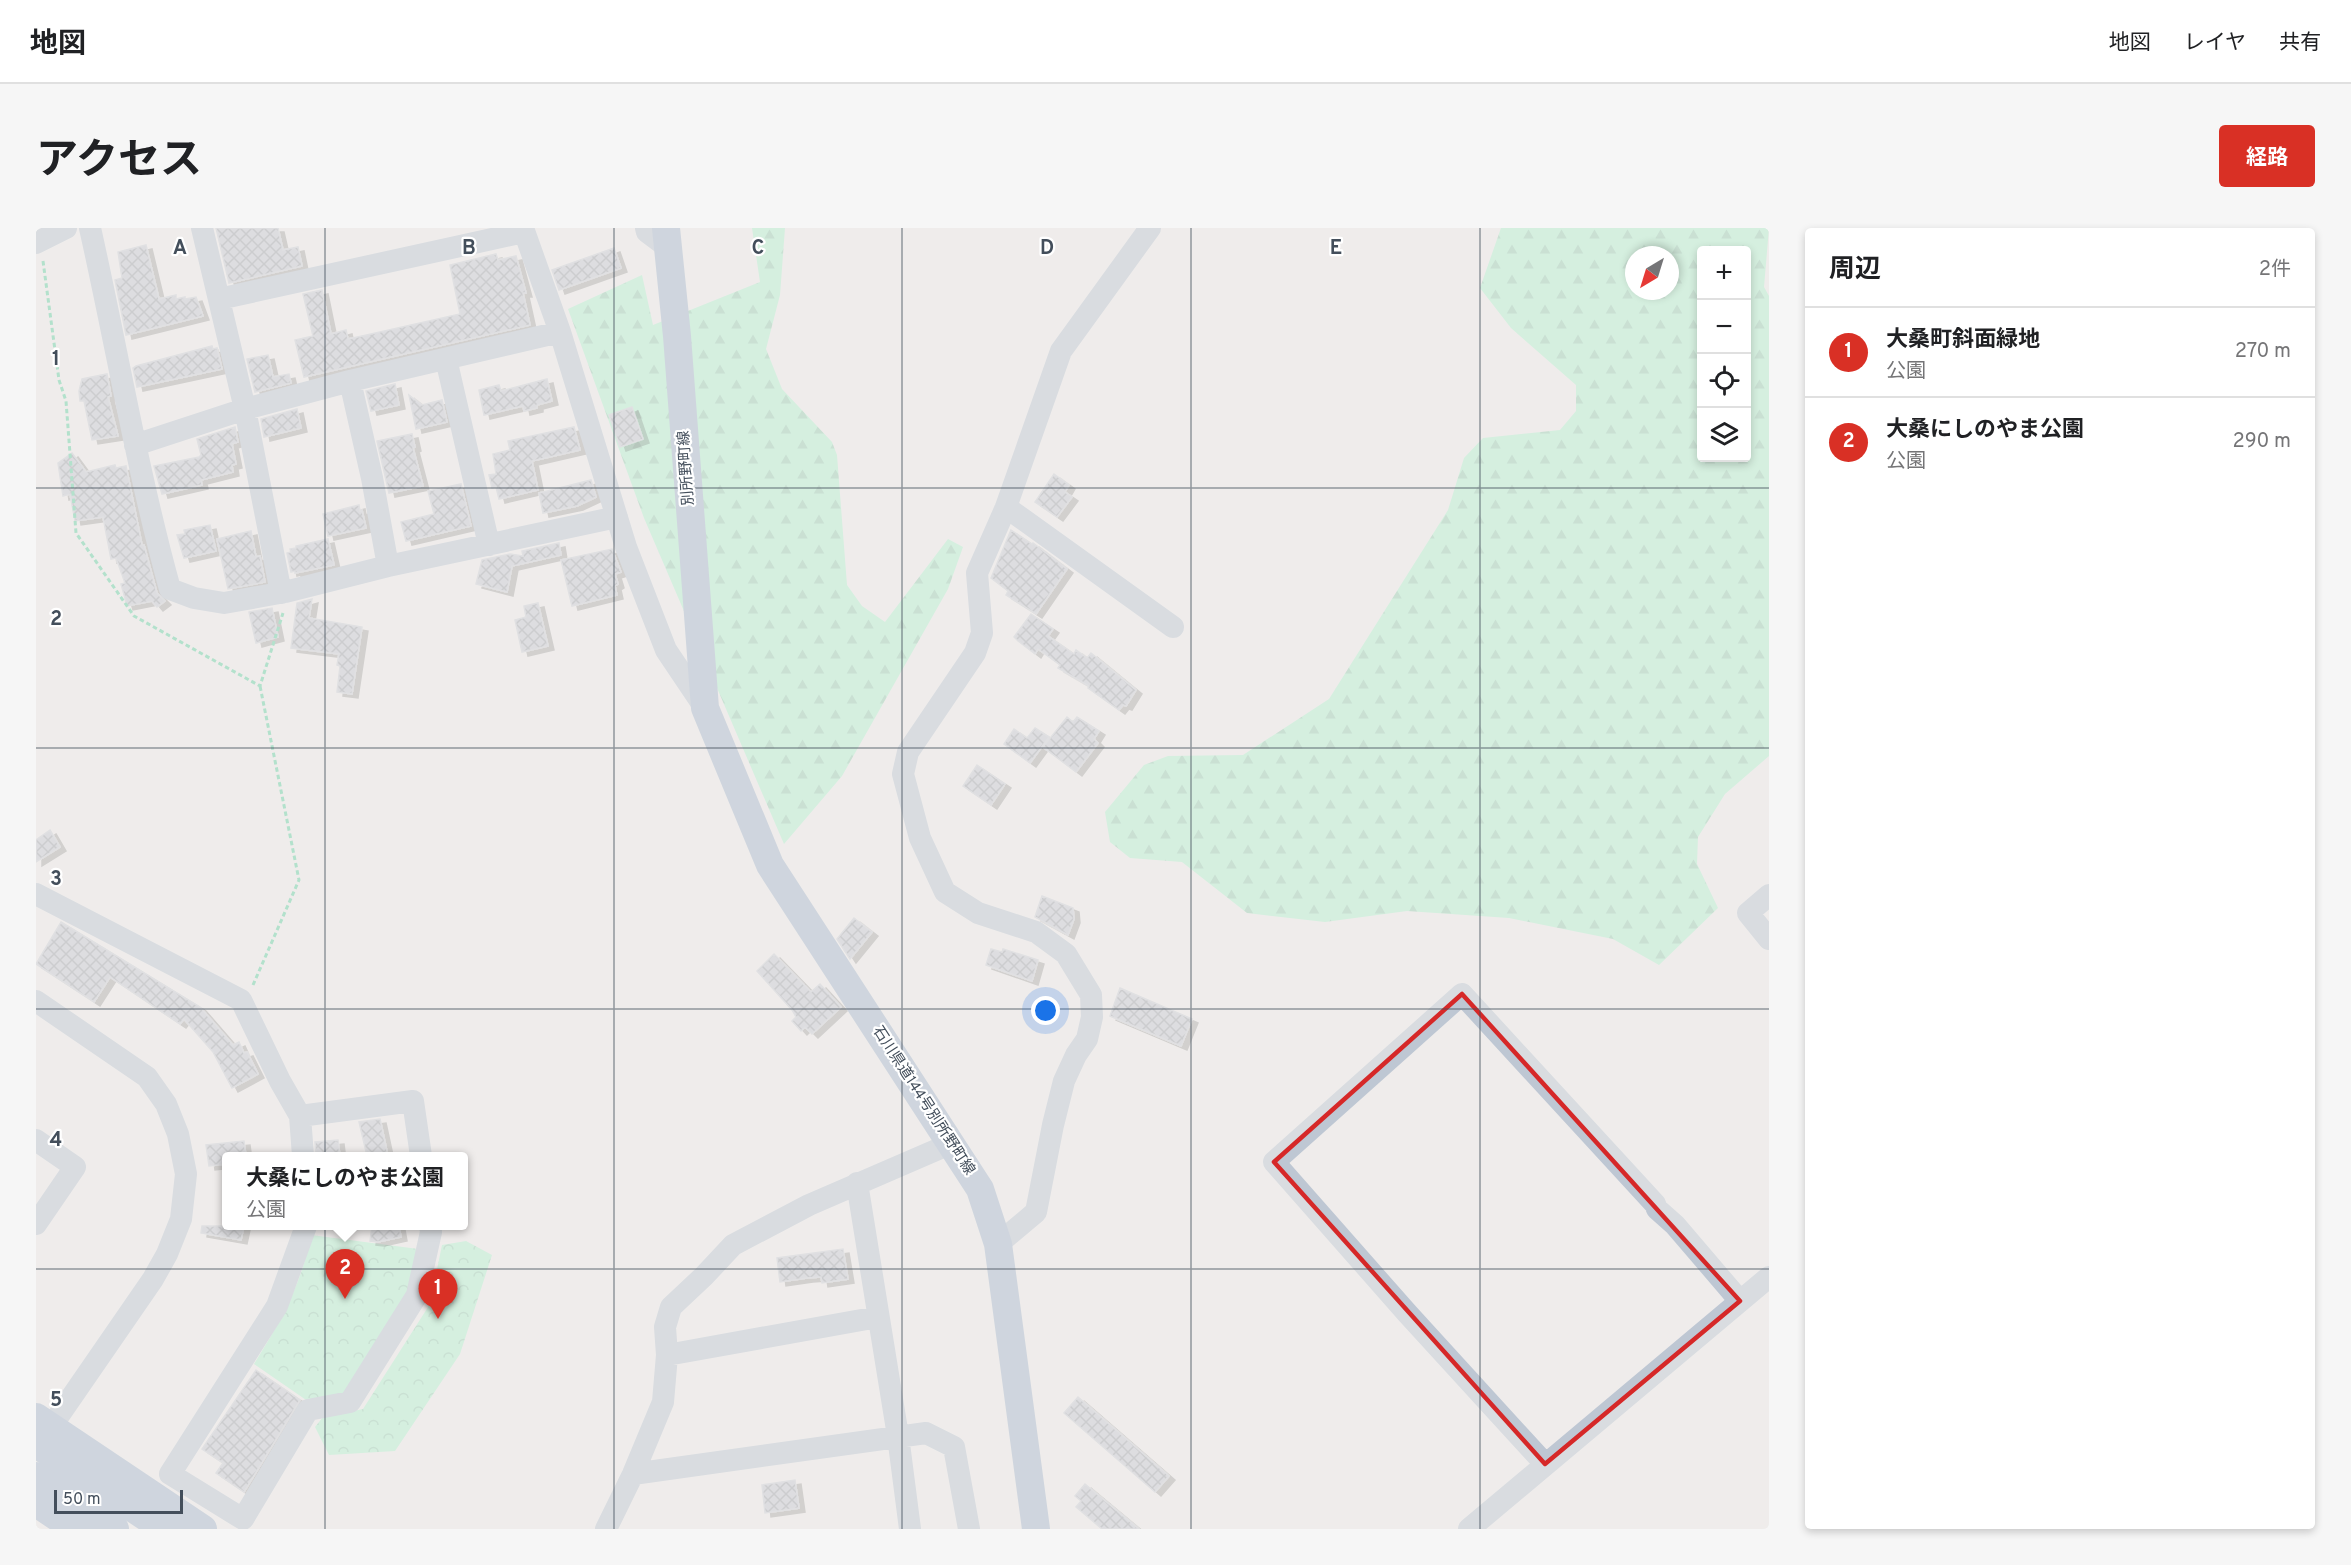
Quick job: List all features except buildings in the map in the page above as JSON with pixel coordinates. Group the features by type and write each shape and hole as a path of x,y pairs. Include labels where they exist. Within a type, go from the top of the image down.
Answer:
{"main road":[{"name":"別所野町線","path":"666,237 677,336 705,708"},
{"name":"石川県道144号別所野町線","path":"705,708 770,865 980,1189 998,1244 1036,1529"},
{"path":"40,1434 164,1529"},
{"path":"40,1434 202,1529"},
{"path":"36,1476 115,1529"},
{"path":"36,1503 75,1529"}],"street":[{"path":"36,243 66,228"},
{"path":"90,228 135,445 170,589 194,598 224,603 280,593 388,566 617,517"},
{"path":"201,228 245,409 280,593"},
{"path":"646,228 647,232 666,237"},
{"path":"998,1244 1036,1212 1064,1081 1076,1055 1087,1039 1092,1017 1091,995 1066,954 1036,932 978,913 945,892 921,838 903,774 908,752 975,653 982,633 977,573 1006,507 1061,351 1150,228"},
{"path":"219,299 524,230 560,332 626,547 666,650 705,708"},
{"path":"135,445 245,409 350,381 560,332"},
{"path":"446,359 489,545"},
{"path":"350,381 372,478 388,566"},
{"path":"1006,507 1173,627"},
{"path":"36,894 241,1000 280,1081 300,1116 303,1152"},
{"path":"1769,895 1748,913 1769,939"},
{"path":"1545,1464 1407,1313 1274,1162 1462,994 1675,1226 1740,1301"},
{"path":"36,1001 147,1077 166,1104 178,1134 186,1174 181,1219 162,1263 153,1279 40,1434"},
{"path":"300,1116 413,1101 420,1152"},
{"path":"36,1140 75,1167 36,1224"},
{"path":"606,1529 633,1474 663,1402 667,1355 666,1327 671,1307 733,1245 809,1205 950,1144"},
{"path":"857,1183 898,1436 910,1529"},
{"path":"305,1230 277,1306 171,1474 250,1524 308,1410 350,1402 417,1295 431,1230"},
{"path":"1468,1529 1769,1276"},
{"path":"667,1355 878,1317"},
{"path":"633,1474 926,1433 954,1447 969,1529"}],"path":[{"path":"241,1000 255,981 299,880 261,686"}],"highlighted area":[{"path":"1462,994 1740,1301 1545,1464 1274,1162"}],"green space":[{"path":"752,228 785,228 780,295 766,349 782,389 832,442 837,455 847,585 862,606 885,622 948,539 963,547 948,589 842,776 784,844 644,518 568,309 642,275 653,325 760,282"},
{"path":"1501,228 1769,228 1764,287 1769,296 1769,756 1725,794 1698,837 1697,864 1718,908 1659,965 1613,939 1509,918 1407,911 1325,922 1247,913 1182,862 1130,858 1110,842 1105,812 1144,765 1168,756 1243,755 1329,699 1448,510 1464,458 1483,438 1560,430 1576,411 1576,385 1511,328 1480,288"},
{"path":"311,1235 426,1250 417,1295 357,1390 309,1402 254,1364 289,1302 302,1270"},
{"path":"466,1241 492,1255 460,1354 395,1451 329,1455 315,1427 323,1417 363,1409 430,1304 442,1245"}],"place":[{"name":"大桑にしのやま公園","path":"345,1299"},
{"name":"大桑町斜面緑地","path":"438,1319"}]}
